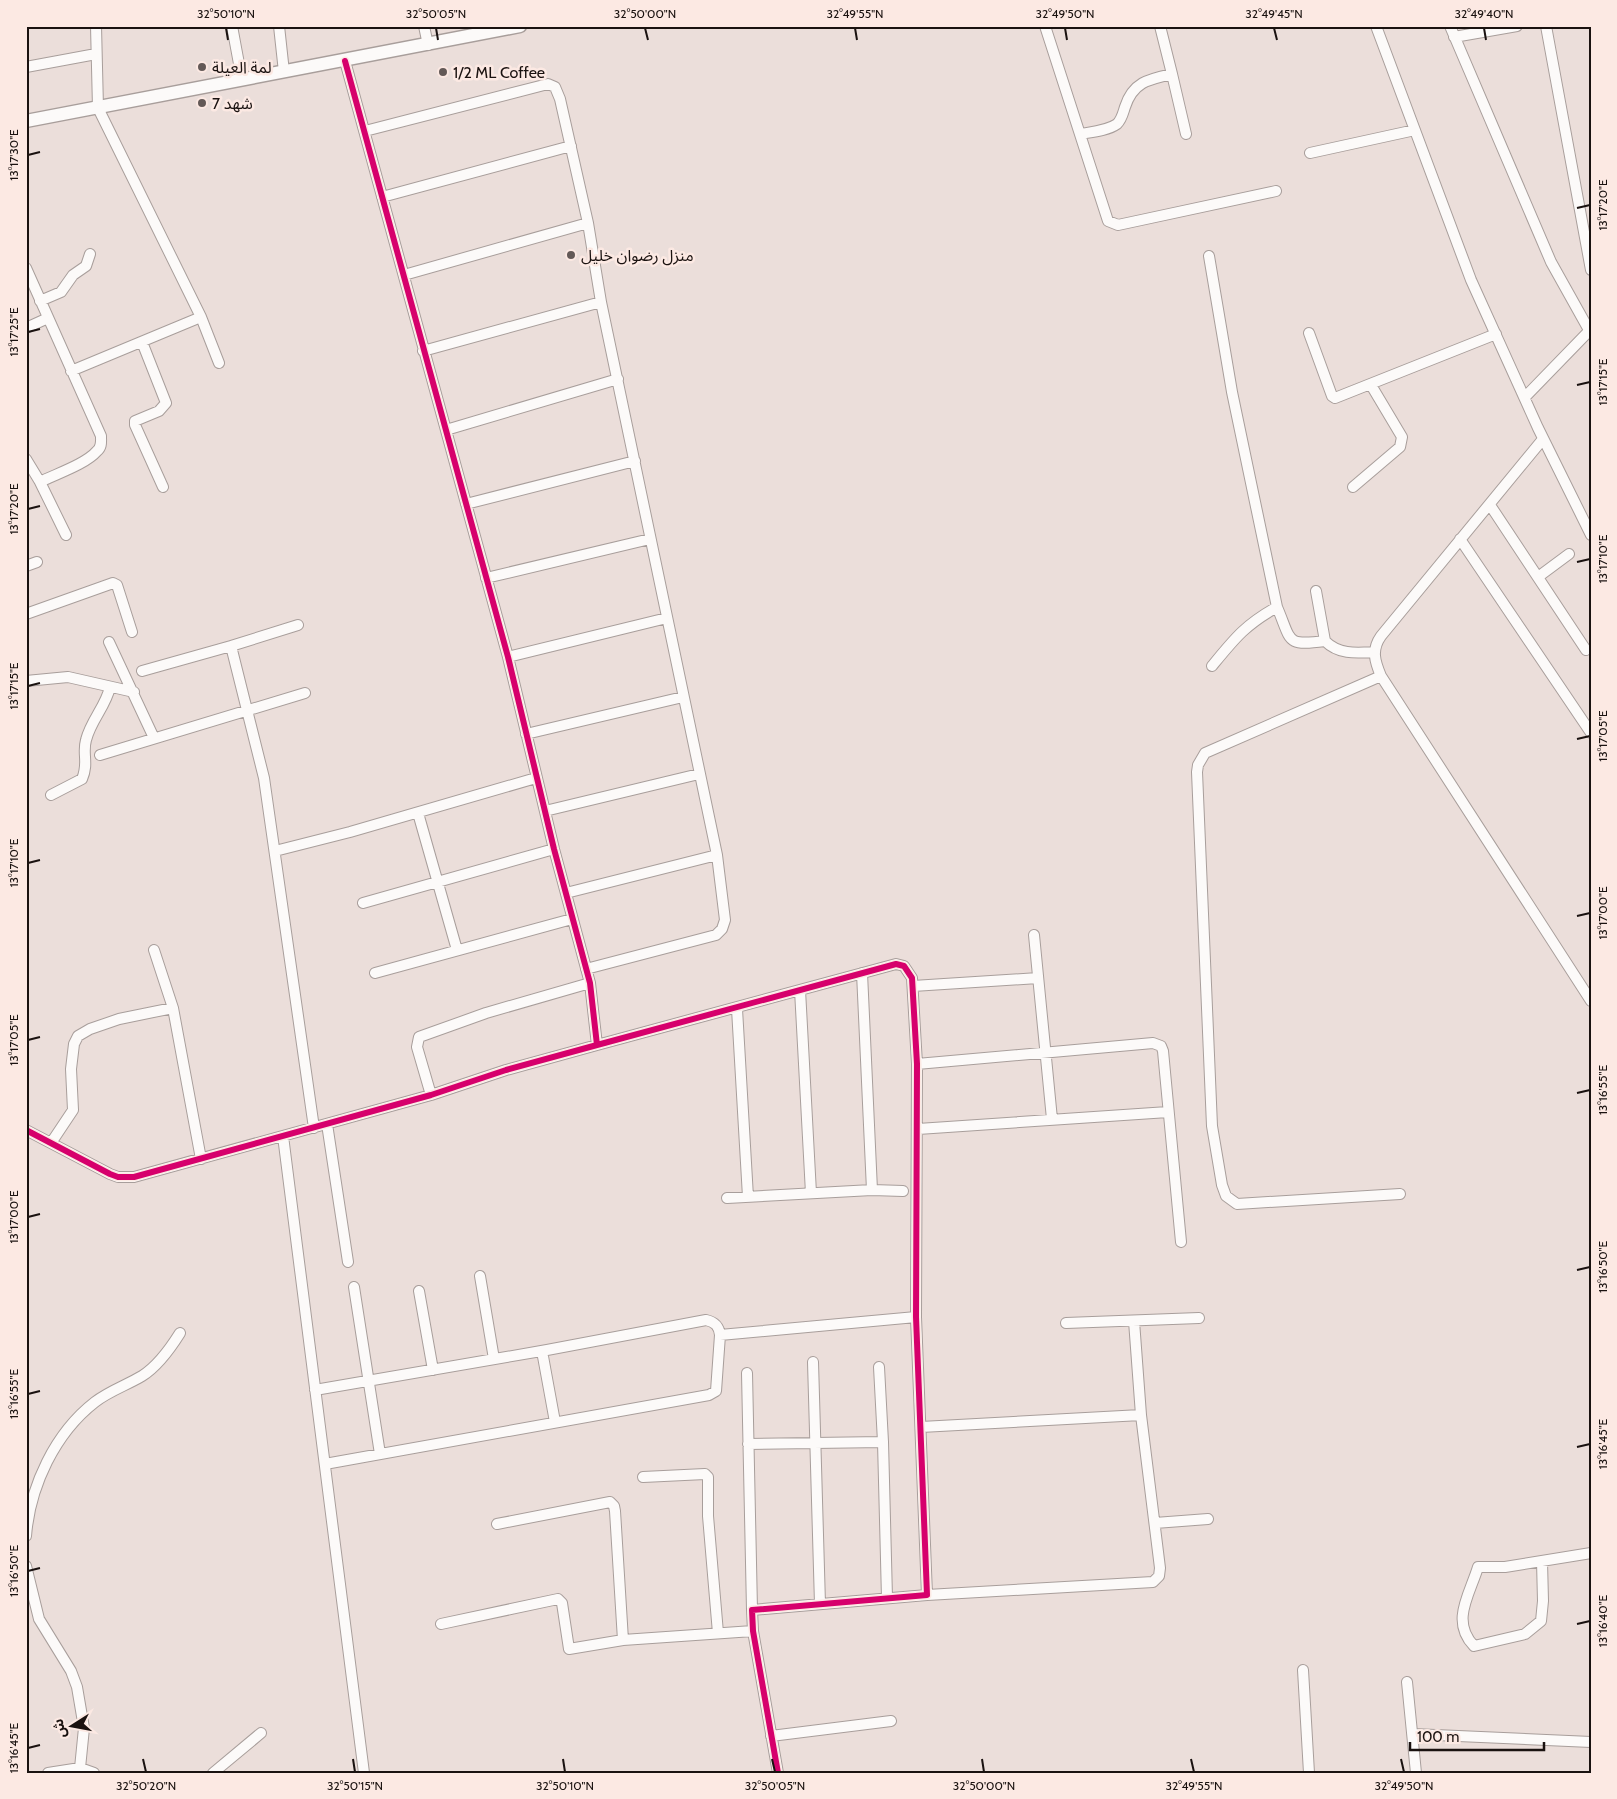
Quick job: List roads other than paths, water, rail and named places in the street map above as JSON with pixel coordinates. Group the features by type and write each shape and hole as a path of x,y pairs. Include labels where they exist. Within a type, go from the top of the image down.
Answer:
{"main road":[{"path":"26,121 520,26"}],"street":[{"path":"96,26 98,108 200,317 219,363"},
{"path":"232,26 242,80"},
{"path":"279,26 284,72"},
{"path":"424,26 428,45"},
{"path":"1045,26 1108,221 1113,224 1276,191"},
{"path":"1160,26 1186,134"},
{"path":"1376,26 1457,244 1525,398 1591,535"},
{"path":"1450,26 1551,262 1590,329 1525,398"},
{"path":"1454,37 1518,26"},
{"path":"1546,26 1591,270"},
{"path":"26,67 96,54"},
{"path":"345,61 508,657 536,778 590,983 597,1045"},
{"path":"1080,134 1117,124 1122,118 1128,97 1134,88 1143,82 1172,74"},
{"path":"365,132 548,84 553,84 558,91 588,224 601,302 717,855 725,920 722,929 716,935 586,969"},
{"path":"1310,153 1415,130"},
{"path":"382,197 571,146"},
{"path":"404,275 588,224"},
{"path":"40,301 61,292 73,275 86,266 90,254"},
{"path":"1209,256 1232,392 1277,607 1291,640 1299,644 1325,641"},
{"path":"26,268 100,436 101,444 98,450 89,458 40,482"},
{"path":"423,351 601,302"},
{"path":"71,371 200,317"},
{"path":"26,328 48,318"},
{"path":"1309,333 1332,396 1339,397 1496,334"},
{"path":"142,342 166,403 159,411 135,421 135,425 163,487"},
{"path":"446,430 618,379"},
{"path":"1353,487 1400,446 1402,438 1371,385"},
{"path":"1544,439 1381,636 1376,643 1374,652 1375,662 1381,676 1591,1001"},
{"path":"26,459 40,482 66,535"},
{"path":"466,504 635,462"},
{"path":"1490,504 1586,650"},
{"path":"486,578 650,539"},
{"path":"1460,539 1591,733"},
{"path":"1538,577 1569,554"},
{"path":"26,566 37,562"},
{"path":"26,614 113,583 117,585 132,632"},
{"path":"1316,591 1325,641 1331,647 1342,651 1353,653 1374,652"},
{"path":"1212,666 1253,620 1277,607"},
{"path":"508,657 667,618"},
{"path":"142,671 298,625"},
{"path":"109,642 154,738"},
{"path":"232,646 264,778 314,1128"},
{"path":"1381,676 1205,753 1198,765 1197,772 1212,1126 1222,1184 1226,1196 1237,1204 1400,1194"},
{"path":"26,681 68,677 134,692"},
{"path":"51,795 82,779 87,768 85,743 92,720 108,699 110,686"},
{"path":"100,755 305,693"},
{"path":"526,734 683,697"},
{"path":"545,811 700,774"},
{"path":"275,851 418,813 536,778"},
{"path":"418,813 456,950"},
{"path":"363,903 554,849"},
{"path":"566,893 717,855"},
{"path":"375,973 572,919"},
{"path":"1034,935 1044,1053 1052,1119"},
{"path":"154,950 173,1008 201,1159"},
{"path":"26,1130 110,1174 126,1178 149,1174 431,1095 506,1070 900,964 907,969 913,986 917,1064 916,1317 922,1427 927,1595"},
{"path":"862,973 872,1190"},
{"path":"913,986 1038,978"},
{"path":"431,1095 417,1047 419,1037 486,1013 590,983"},
{"path":"800,990 811,1193"},
{"path":"50,1143 74,1110 71,1069 74,1044 78,1036 90,1029 119,1020 173,1008"},
{"path":"737,1009 748,1197"},
{"path":"917,1064 1157,1044 1164,1051 1181,1242"},
{"path":"918,1128 1168,1112"},
{"path":"327,1124 348,1262"},
{"path":"283,1136 364,1773"},
{"path":"727,1198 872,1190 903,1192"},
{"path":"480,1276 494,1359"},
{"path":"354,1287 370,1380 380,1454"},
{"path":"419,1291 433,1370"},
{"path":"720,1335 916,1317"},
{"path":"1066,1323 1199,1318"},
{"path":"316,1390 542,1351 706,1320 719,1327 716,1391 709,1395 325,1464"},
{"path":"752,1610 927,1595 1153,1582 1159,1576 1160,1568 1141,1415 1134,1321"},
{"path":"26,1536 36,1489 49,1457 58,1442 78,1417 96,1401 150,1370 169,1351 180,1333"},
{"path":"542,1351 555,1422"},
{"path":"813,1362 820,1604"},
{"path":"880,1367 887,1598"},
{"path":"747,1373 753,1630 778,1773"},
{"path":"922,1427 1141,1415"},
{"path":"748,1444 883,1442"},
{"path":"643,1477 705,1474 708,1477 708,1516 718,1633"},
{"path":"497,1524 605,1502 614,1506 623,1640"},
{"path":"1155,1522 1208,1519"},
{"path":"1542,1561 1543,1601 1540,1621 1525,1634 1474,1646 1468,1639 1462,1620 1462,1608 1471,1590 1478,1567 1505,1567 1591,1553"},
{"path":"26,1566 27,1580 39,1618 71,1671 77,1687 84,1728 80,1768"},
{"path":"441,1624 558,1599 562,1603 569,1649 623,1640 753,1630"},
{"path":"1303,1670 1309,1773"},
{"path":"1407,1682 1416,1773"},
{"path":"771,1736 891,1721"},
{"path":"213,1773 261,1733"},
{"path":"1413,1734 1591,1742"},
{"path":"48,1773 80,1768 94,1773"}],"place":[{"name":"لمة العيلة","path":"202,67"},
{"name":"1/2 ML Coffee","path":"443,72"},
{"name":"شهد 7","path":"202,103"},
{"name":"منزل رضوان خليل","path":"571,255"}]}
